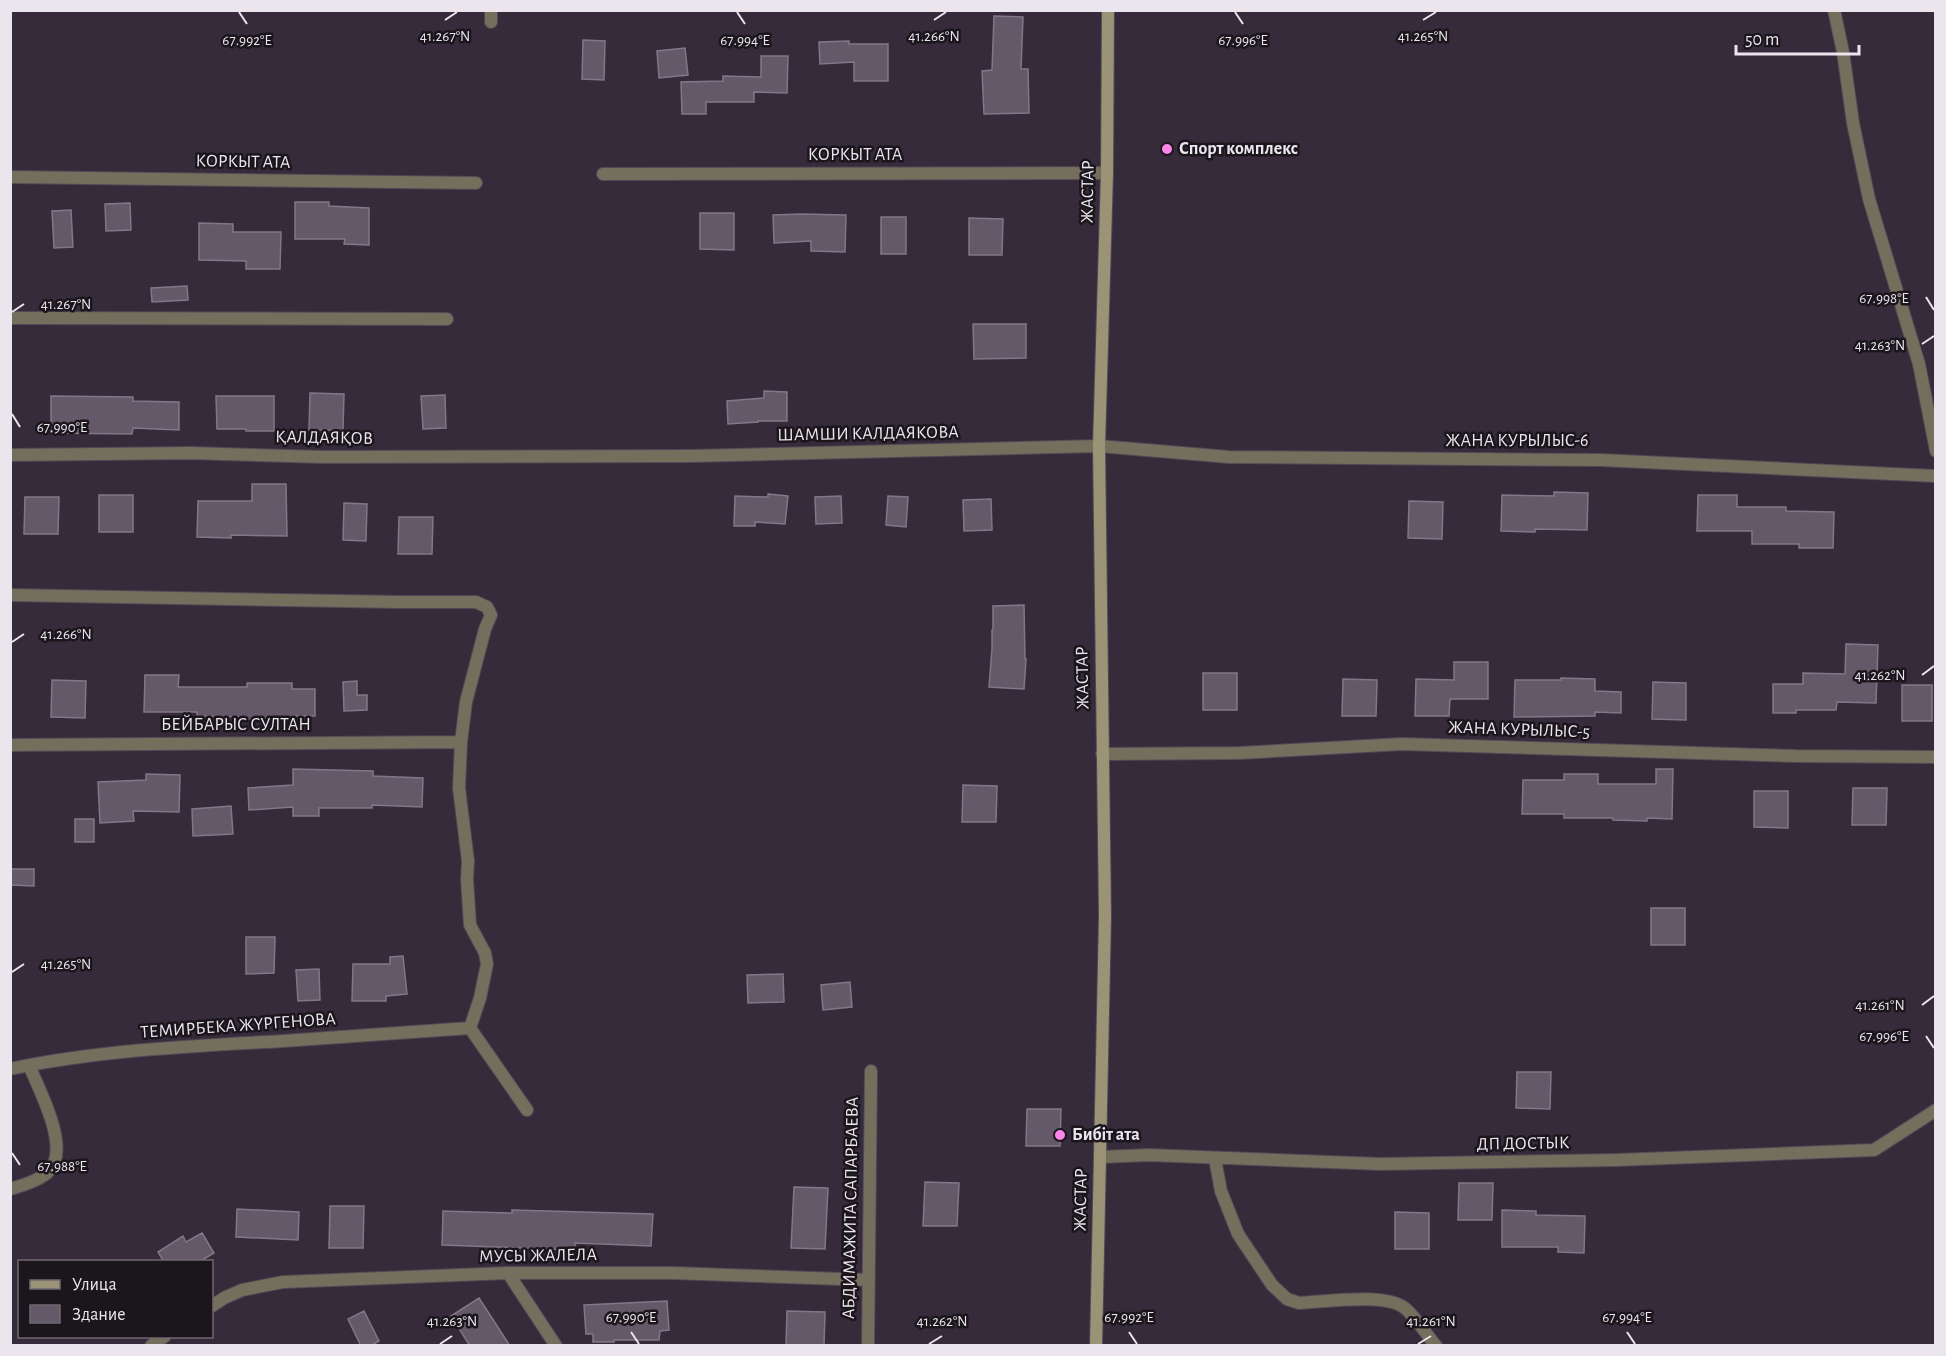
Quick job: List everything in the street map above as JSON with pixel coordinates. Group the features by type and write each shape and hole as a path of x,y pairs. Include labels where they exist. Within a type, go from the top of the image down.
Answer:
{"street":[{"name":"ЖАСТАР","path":"1096,1346 1105,916 1099,446 1107,173 1108,10"},
{"path":"1834,10 1843,52 1853,123 1869,199 1919,364 1935,451"},
{"name":"КОРКЫТ АТА","path":"603,174 1107,173"},
{"name":"КОРКЫТ АТА","path":"10,177 476,183"},
{"path":"10,318 447,319"},
{"name":"ШАМШИ КАЛДАЯКОВА","path":"638,456 1099,446"},
{"name":"ЖАНА КУРЫЛЫС-6","path":"1099,446 1229,457 1601,460 1935,476"},
{"name":"ҚАЛДАЯҚОВ","path":"10,455 190,453 323,457 638,456"},
{"path":"10,595 476,602 487,607 491,615 485,629 466,702 459,788 468,861 466,879 470,925 485,953 487,964 480,998 470,1028 527,1110"},
{"name":"БЕЙБАРЫС СУЛТАН","path":"10,745 461,742"},
{"name":"ЖАНА КУРЫЛЫС-5","path":"1102,754 1239,753 1402,744 1796,756 1935,757"},
{"name":"ТЕМИРБЕКА ЖҮРГЕНОВА","path":"10,1069 69,1058 159,1048 470,1028"},
{"path":"10,1189 26,1185 49,1171 57,1156 56,1134 29,1065"},
{"name":"АБДИМАЖИТА САПАРБАЕВА","path":"868,1346 871,1071"},
{"name":"ДП ДОСТЫК","path":"1100,1157 1133,1155 1381,1164 1616,1160 1874,1150 1935,1110"},
{"path":"1215,1159 1221,1191 1238,1234 1272,1285 1287,1299 1299,1303 1379,1299 1393,1302 1405,1308 1436,1346"},
{"path":"508,1273 556,1346"},
{"name":"МУСЫ ЖАЛЕЛА","path":"213,1305 242,1290 283,1282 508,1273 673,1273 869,1280"}],"building":[{"path":"994,16 1023,17 1021,69 1028,69 1029,113 984,114 982,71 992,70"},
{"path":"583,40 605,41 604,80 582,79"},
{"path":"849,41 849,44 888,44 888,81 854,81 854,62 820,64 819,42"},
{"path":"685,48 688,75 659,78 657,51"},
{"path":"761,56 788,56 787,93 754,92 754,102 706,102 706,114 682,114 681,82 723,81 723,76 761,77"},
{"path":"295,202 329,202 329,206 369,208 369,245 344,244 345,239 295,239"},
{"path":"130,203 131,230 106,231 105,204"},
{"path":"71,210 73,247 54,248 52,211"},
{"path":"700,213 734,213 734,250 700,249"},
{"path":"773,215 846,215 845,252 811,251 811,241 774,243"},
{"path":"881,217 906,217 906,254 881,254"},
{"path":"969,218 1003,219 1002,255 969,255"},
{"path":"199,223 233,224 233,232 281,232 280,269 246,269 246,261 199,260"},
{"path":"187,286 188,300 152,302 151,288"},
{"path":"973,324 1026,324 1026,358 974,359"},
{"path":"764,391 787,392 787,421 728,424 727,401 764,398"},
{"path":"310,393 344,394 343,430 309,430"},
{"path":"445,395 446,428 423,429 421,396"},
{"path":"51,396 133,397 133,401 179,402 179,430 133,428 132,434 51,433"},
{"path":"216,396 274,396 274,431 217,429"},
{"path":"252,484 286,484 287,536 197,537 198,501 252,501"},
{"path":"1554,492 1588,493 1587,530 1501,531 1502,495 1554,496"},
{"path":"768,494 788,496 785,524 755,522 755,526 734,526 735,496 768,497"},
{"path":"99,495 133,495 133,532 99,532"},
{"path":"1698,495 1737,495 1737,507 1786,507 1786,511 1834,512 1833,548 1799,548 1799,544 1752,544 1752,531 1697,531"},
{"path":"841,496 842,523 816,524 815,497"},
{"path":"888,496 908,497 906,527 886,525"},
{"path":"25,497 59,497 58,534 24,534"},
{"path":"991,499 992,530 964,531 963,500"},
{"path":"1409,501 1443,502 1442,539 1408,538"},
{"path":"344,503 367,504 366,541 343,540"},
{"path":"399,517 433,517 432,554 398,554"},
{"path":"1024,605 1026,659 1024,689 989,687 993,606"},
{"path":"1846,644 1878,645 1876,703 1837,702 1836,710 1796,710 1796,713 1773,713 1773,684 1803,684 1803,673 1845,674"},
{"path":"1454,662 1488,662 1488,699 1450,699 1449,716 1415,716 1416,679 1454,680"},
{"path":"1203,673 1237,673 1237,710 1203,710"},
{"path":"145,675 179,675 178,687 247,687 247,683 292,683 292,689 315,689 315,716 292,716 292,720 246,719 246,717 197,716 197,712 144,712"},
{"path":"1561,678 1595,679 1595,691 1621,692 1621,713 1595,712 1595,716 1514,717 1515,680 1561,680"},
{"path":"1343,679 1377,680 1376,716 1342,716"},
{"path":"52,680 86,681 85,718 51,717"},
{"path":"357,681 357,695 367,695 367,710 344,711 343,682"},
{"path":"1653,682 1686,683 1686,720 1652,719"},
{"path":"1902,685 1932,685 1932,721 1902,721"},
{"path":"293,769 373,771 373,776 423,778 422,807 372,805 372,808 319,808 319,816 293,816 293,807 249,810 248,788 293,785"},
{"path":"1656,769 1673,769 1672,819 1613,820 1613,818 1564,818 1564,814 1522,814 1523,780 1564,780 1564,774 1598,774 1598,784 1656,784"},
{"path":"146,774 180,775 179,812 133,811 134,821 100,823 98,782 146,780"},
{"path":"963,785 997,786 996,822 962,822"},
{"path":"1853,788 1887,788 1886,825 1852,825"},
{"path":"1754,791 1788,791 1788,828 1754,827"},
{"path":"231,806 233,834 193,836 192,809"},
{"path":"75,819 94,819 94,842 75,842"},
{"path":"10,869 34,869 34,886 10,885"},
{"path":"1651,908 1685,908 1685,945 1651,945"},
{"path":"246,937 275,937 274,973 246,974"},
{"path":"403,956 407,994 386,996 386,1001 352,1001 353,964 390,964 390,957"},
{"path":"319,969 320,1000 298,1001 296,970"},
{"path":"783,974 784,1002 748,1003 747,975"},
{"path":"850,982 852,1007 823,1010 821,985"},
{"path":"1517,1072 1551,1072 1550,1109 1516,1108"},
{"path":"1027,1109 1061,1109 1060,1146 1026,1146"},
{"path":"925,1182 959,1183 957,1226 923,1226"},
{"path":"1459,1183 1493,1183 1492,1220 1458,1220"},
{"path":"794,1187 828,1188 825,1249 791,1248"},
{"path":"330,1206 364,1206 363,1248 329,1248"},
{"path":"237,1209 299,1212 298,1240 236,1237"},
{"path":"512,1210 653,1214 651,1246 575,1243 575,1250 442,1245 443,1211 512,1213"},
{"path":"1502,1210 1536,1211 1536,1215 1585,1216 1584,1253 1558,1252 1558,1247 1502,1247"},
{"path":"1395,1212 1429,1213 1429,1249 1395,1249"},
{"path":"202,1233 214,1253 202,1260 163,1260 158,1252 183,1236 186,1242"},
{"path":"479,1298 510,1346 470,1346 451,1316"},
{"path":"667,1301 669,1330 660,1331 659,1340 593,1342 593,1334 586,1334 584,1305"},
{"path":"364,1311 379,1341 371,1346 361,1346 348,1319"},
{"path":"787,1311 825,1312 824,1346 786,1346"}],"place":[{"name":"Спорт комплекс","path":"1167,149"},
{"name":"Бибіт ата","path":"1060,1135"}]}
